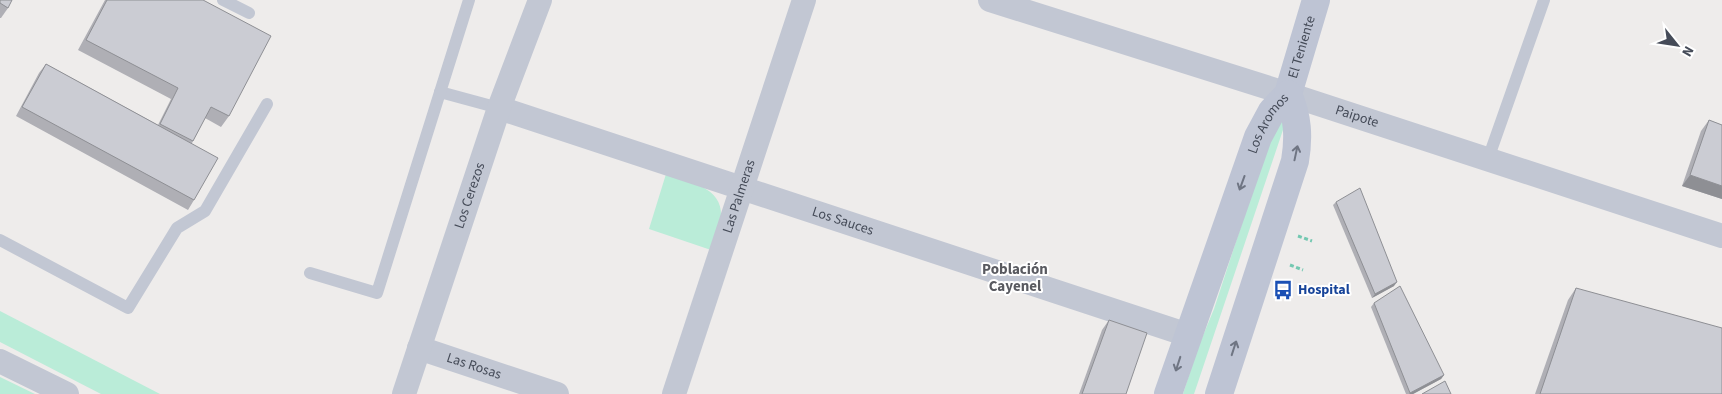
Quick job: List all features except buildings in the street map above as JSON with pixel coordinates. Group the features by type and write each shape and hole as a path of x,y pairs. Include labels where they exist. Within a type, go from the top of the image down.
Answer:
{"main road":[{"name":"El Teniente","path":"1288,94 1316,0"},
{"name":"Los Aromos","path":"1168,394 1258,137 1272,111 1288,94 1293,106 1298,144 1219,394"}],"street":[{"name":"Los Cerezos","path":"404,394 499,108 540,0"},
{"name":"Las Palmeras","path":"674,394 804,0"},
{"name":"Paipote","path":"990,0 1288,94 1722,236"},
{"name":"Los Sauces","path":"499,108 1188,335"},
{"name":"Las Rosas","path":"419,348 557,394"},
{"path":"0,361 67,394"}],"lane":[{"path":"223,0 249,13"},
{"path":"310,273 377,293 469,0"},
{"path":"1488,159 1544,0"},
{"path":"440,92 499,108"},
{"path":"0,240 128,308 177,228 205,211 267,104"}],"path":[{"path":"1298,236 1312,240"},
{"path":"1288,264 1304,270"}],"green space":[{"path":"1277,116 1287,118 1194,394 1183,394 1197,350 1214,309"},
{"path":"666,174 702,187 716,198 720,206 721,216 711,250 649,229"},
{"path":"0,311 160,394 101,394 0,342"},
{"path":"0,377 35,394 0,394"}],"place":[{"name":"Hospital","path":"1283,290"}],"district":[{"name":"Población Cayenel","path":"1015,278"}]}
